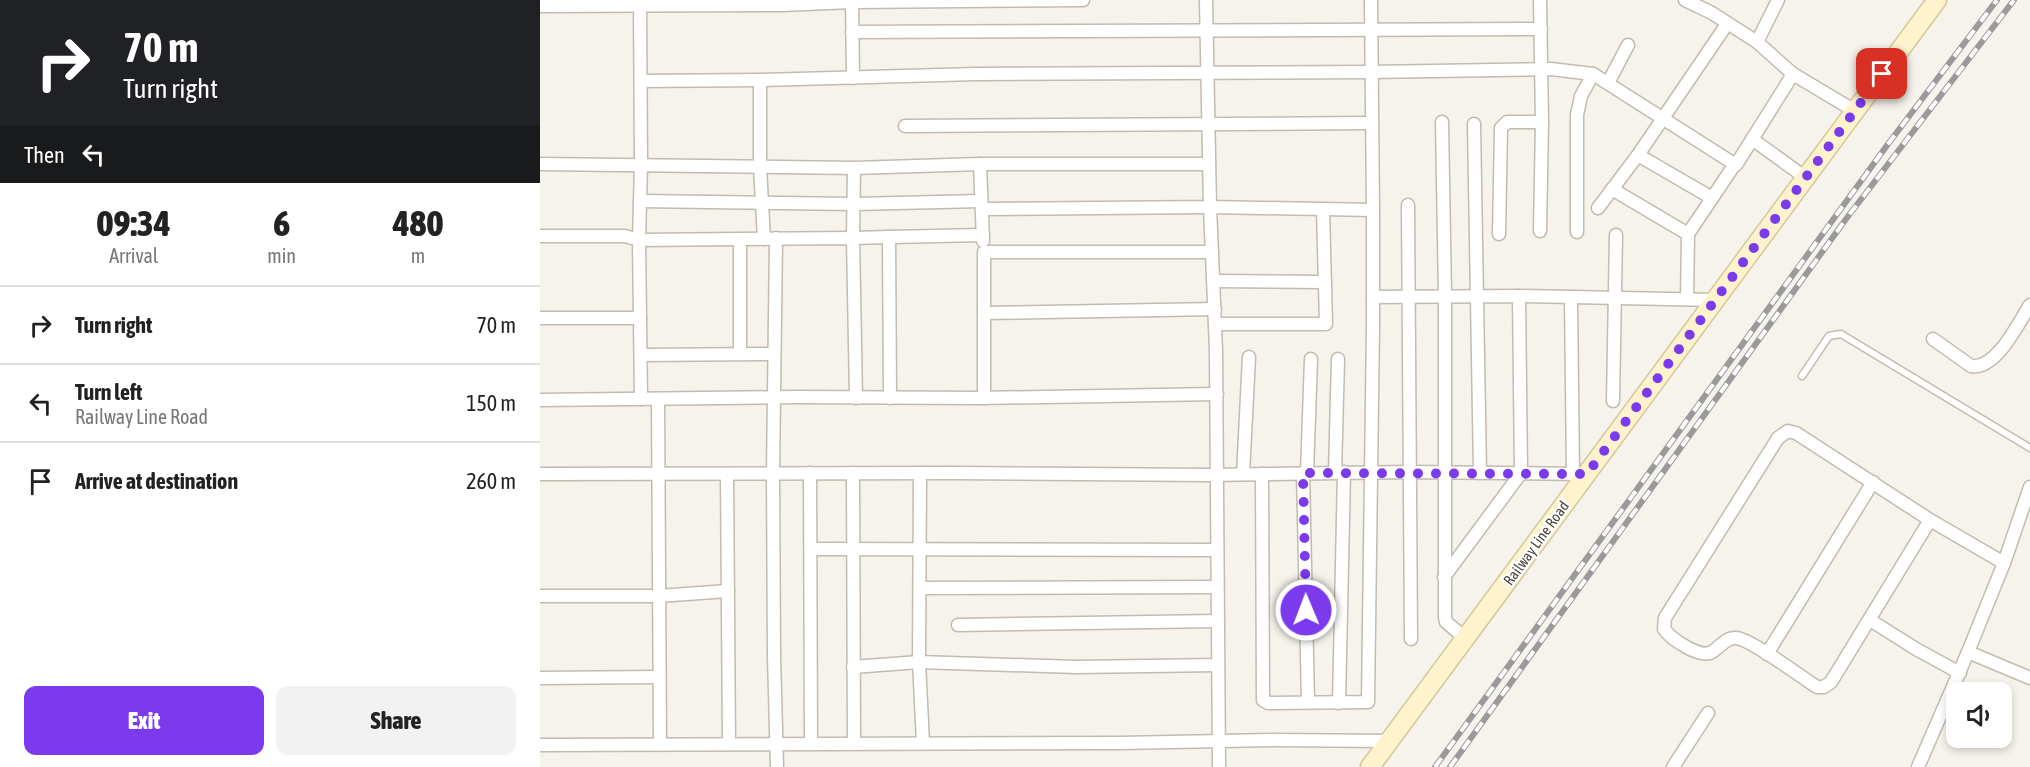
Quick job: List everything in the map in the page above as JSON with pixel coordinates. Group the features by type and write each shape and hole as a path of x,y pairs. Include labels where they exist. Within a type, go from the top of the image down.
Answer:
{"street":[{"path":"540,6 640,3 782,5 852,1 1083,0"},
{"path":"1206,0 1209,207 1215,309 1219,767"},
{"path":"1262,474 1263,700 1268,703 1367,702 1369,700 1373,210 1371,0"},
{"path":"1540,0 1542,69 1540,231"},
{"path":"1685,0 1712,13 1757,42 1793,74 1855,111"},
{"path":"1757,42 1778,0"},
{"name":"Railway Line Road","path":"1370,767 1465,638 1580,474 1716,300 1937,0"},
{"path":"852,1 853,78"},
{"path":"640,3 641,399"},
{"path":"1598,208 1664,119 1727,24"},
{"path":"852,32 1541,29"},
{"path":"1608,83 1628,45"},
{"path":"641,81 975,74 1542,69 1593,74 1735,164"},
{"path":"1578,232 1577,115 1581,96 1593,74"},
{"path":"1687,299 1688,234 1736,165 1793,74"},
{"path":"760,80 760,167 762,203 770,238 774,354 774,656 777,767"},
{"path":"1442,122 1446,622 1465,638"},
{"path":"1499,234 1500,128 1507,122 1542,122"},
{"path":"905,126 1371,123"},
{"path":"1473,124 1480,473"},
{"path":"1752,139 1806,178"},
{"path":"1638,155 1712,198"},
{"path":"540,164 854,168 980,164 1209,164"},
{"path":"980,164 984,252 984,398"},
{"path":"854,168 856,398"},
{"path":"1612,189 1688,234"},
{"path":"640,201 1373,210"},
{"path":"1408,206 1411,639"},
{"path":"1215,324 1326,324 1323,210"},
{"path":"540,236 625,236 639,240 740,240 983,235"},
{"path":"1613,400 1616,235"},
{"path":"889,237 890,398"},
{"path":"740,240 740,353"},
{"path":"984,252 1212,252"},
{"path":"1214,281 1325,282"},
{"path":"1372,297 1519,296 1716,300"},
{"path":"1444,576 1521,473 1519,296"},
{"path":"540,474 1217,475 1444,472 1580,474 1571,297"},
{"path":"1933,339 1971,366 1979,368 1991,361 2003,347 2030,305"},
{"path":"984,313 1215,309"},
{"path":"540,318 640,318"},
{"path":"641,355 774,354"},
{"path":"1243,474 1249,357"},
{"path":"1308,702 1305,473 1311,359"},
{"path":"1338,359 1339,703"},
{"path":"540,400 984,398 1216,394"},
{"path":"658,399 660,744"},
{"path":"1930,520 1831,682 1824,687 1816,687 1740,639 1732,638 1713,652 1696,652 1673,639 1663,626 1665,618 1778,438 1784,432 1796,433 1930,520 2004,563"},
{"path":"810,473 811,743"},
{"path":"853,473 854,743"},
{"path":"920,473 919,662 923,743"},
{"path":"727,474 729,744"},
{"path":"1767,654 1873,482"},
{"path":"1918,767 1960,673 2004,563 2030,487"},
{"path":"811,549 1217,550"},
{"path":"920,588 1218,587"},
{"path":"540,596 658,596 728,591"},
{"path":"1870,620 1960,673"},
{"path":"958,625 1218,621"},
{"path":"1968,652 2030,678"},
{"path":"853,667 919,662 1077,667 1218,665"},
{"path":"540,678 658,677"},
{"path":"1677,766 1708,713"},
{"path":"540,745 1389,741"}],"lane":[{"path":"1802,376 1829,336 1841,334 2030,448"}],"railway":[{"path":"1435,767 1888,144 1997,0"},
{"path":"1450,767 1846,219 2014,0"}],"route":[{"path":"1306,610 1303,473 1587,474 1882,74"}]}
